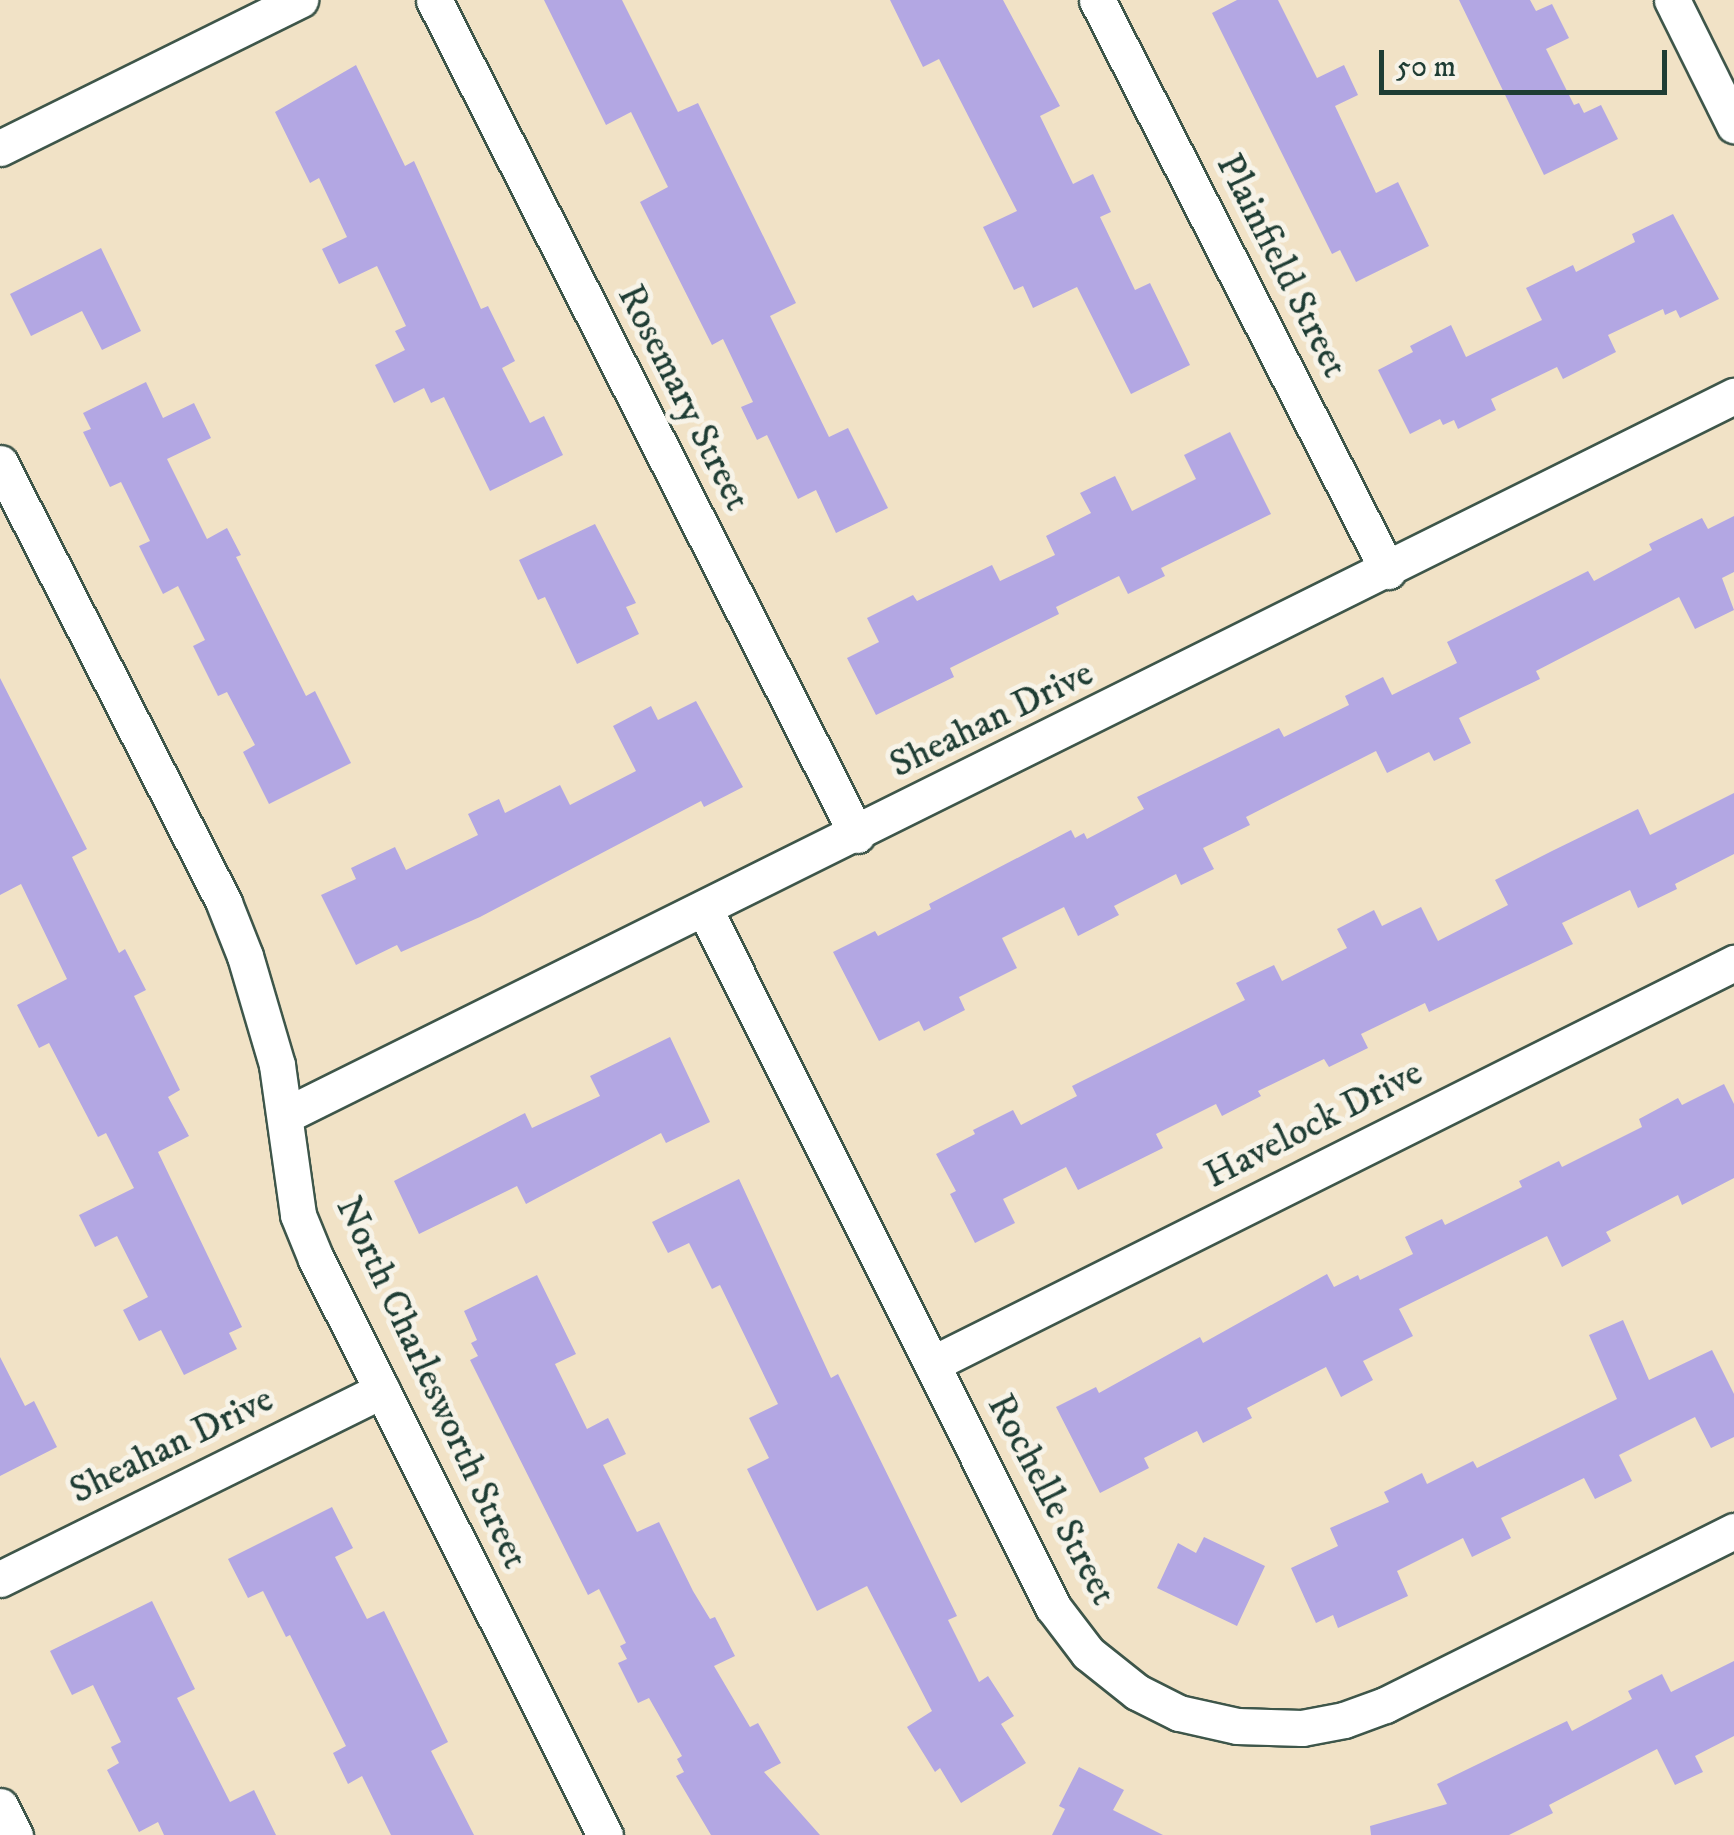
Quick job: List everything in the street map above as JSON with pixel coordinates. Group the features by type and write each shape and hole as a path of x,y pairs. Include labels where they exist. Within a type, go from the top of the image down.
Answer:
{"street":[{"path":"0,148 300,0"},
{"name":"Rosemary Street","path":"434,0 857,835"},
{"name":"Plainfield Street","path":"1097,0 1388,571"},
{"path":"1672,0 1734,125"},
{"name":"Sheahan Drive","path":"286,1115 706,910 1734,396"},
{"name":"North Charlesworth Street","path":"0,463 224,904 263,1010 286,1115 298,1214 316,1260 605,1835"},
{"name":"Rochelle Street","path":"706,910 1064,1622 1088,1653 1137,1692 1179,1713 1270,1729 1344,1720 1385,1705 1734,1531"},
{"name":"Havelock Drive","path":"932,1364 1734,963"},
{"name":"Sheahan Drive","path":"0,1578 382,1390"},
{"path":"0,1806 14,1835"}],"building":[{"path":"544,0 622,0 678,112 698,103 796,303 770,316 829,437 848,428 888,508 836,533 816,490 798,499 767,435 757,440 741,407 753,402 723,339 712,345 640,202 668,187 631,112 606,125"},
{"path":"890,0 1003,0 1060,106 1040,116 1073,184 1093,174 1111,212 1100,217 1135,290 1150,283 1190,365 1131,394 1077,287 1033,308 1023,286 1014,290 983,227 1017,211 939,59 923,67"},
{"path":"1237,0 1278,0 1317,78 1344,65 1358,95 1335,106 1376,193 1398,182 1429,246 1356,282 1340,250 1332,254 1212,13"},
{"path":"1459,0 1530,0 1536,11 1552,4 1569,38 1546,49 1574,105 1579,103 1584,113 1601,105 1618,139 1544,175"},
{"path":"356,65 405,166 414,161 481,309 488,306 515,361 502,368 530,423 544,416 563,455 490,491 444,397 431,403 424,388 394,403 375,365 405,350 395,331 406,326 377,266 339,284 322,249 347,237 319,178 310,183 275,112"},
{"path":"1673,214 1719,299 1680,318 1676,310 1665,315 1663,309 1608,335 1616,352 1563,379 1557,367 1491,399 1496,410 1458,429 1454,420 1443,425 1440,419 1410,434 1378,370 1413,352 1410,346 1451,325 1466,357 1542,320 1526,288 1573,265 1576,272 1635,242 1632,234"},
{"path":"101,248 141,331 102,350 82,311 31,336 10,294"},
{"path":"146,382 163,418 194,403 211,438 167,459 207,539 227,528 241,555 236,557 306,696 315,691 351,763 269,804 243,752 255,745 227,692 218,696 193,646 205,640 178,586 163,594 139,546 150,541 121,482 110,487 83,432 91,429 83,413"},
{"path":"1230,432 1271,514 1161,568 1165,576 1128,594 1119,576 1056,607 1059,614 950,668 954,677 876,715 847,658 879,642 867,618 913,595 917,601 992,565 1000,581 1055,555 1046,536 1091,513 1080,493 1115,476 1132,511 1196,479 1184,455"},
{"path":"1734,516 1734,572 1722,578 1734,610 1695,629 1679,597 1536,671 1540,679 1459,718 1471,743 1434,761 1429,752 1387,773 1376,751 1246,817 1250,825 1203,848 1214,869 1181,885 1176,874 1114,906 1119,915 1078,936 1064,907 1002,938 1017,968 959,997 965,1010 924,1031 919,1021 879,1041 833,952 875,931 878,936 931,909 929,904 1071,830 1075,838 1084,833 1087,839 1144,809 1137,797 1279,728 1284,737 1349,705 1345,696 1383,677 1392,695 1457,663 1447,642 1588,571 1594,581 1652,550 1649,544 1702,518 1708,529"},
{"path":"595,524 636,603 626,607 639,634 577,664 545,597 538,600 519,560"},
{"path":"0,678 87,849 72,857 119,953 125,949 146,990 134,996 180,1090 168,1097 189,1136 158,1152 242,1327 229,1333 237,1349 184,1375 161,1330 139,1341 123,1310 148,1297 117,1236 95,1247 79,1215 134,1188 106,1133 98,1137 49,1043 39,1048 17,1005 67,979 21,884 0,895"},
{"path":"696,701 743,787 704,807 701,801 480,917 401,952 397,945 356,965 321,895 356,879 351,868 395,847 406,870 478,835 468,814 499,799 505,813 560,785 570,805 636,771 613,726 651,706 658,720"},
{"path":"1734,793 1734,854 1675,884 1677,889 1638,908 1630,890 1562,923 1573,944 1429,1012 1425,1003 1361,1034 1368,1048 1329,1067 1324,1059 1258,1091 1261,1096 1222,1116 1216,1104 1156,1134 1163,1148 1078,1190 1066,1167 1003,1199 1015,1223 975,1243 950,1194 956,1191 936,1154 975,1134 973,1130 1013,1110 1021,1125 1077,1096 1072,1086 1245,1000 1236,983 1274,965 1282,981 1347,948 1337,929 1374,910 1382,926 1421,907 1438,941 1508,905 1495,880 1552,851 1638,809 1650,835"},
{"path":"670,1037 710,1122 666,1143 661,1133 526,1204 517,1186 419,1234 394,1181 525,1113 532,1128 600,1096 590,1076"},
{"path":"1724,1084 1734,1104 1734,1178 1682,1205 1678,1195 1606,1232 1611,1241 1562,1267 1547,1236 1399,1309 1413,1336 1363,1361 1373,1380 1341,1397 1326,1367 1247,1408 1252,1418 1203,1443 1197,1431 1144,1458 1149,1468 1100,1493 1056,1407 1096,1387 1099,1393 1200,1337 1203,1343 1327,1274 1334,1287 1358,1275 1360,1280 1413,1254 1405,1237 1442,1219 1445,1225 1522,1187 1519,1181 1559,1161 1562,1167 1642,1127 1639,1119 1678,1098 1682,1105"},
{"path":"739,1179 831,1378 838,1374 957,1616 948,1620 979,1682 988,1676 1014,1716 1001,1724 1026,1763 961,1803 940,1768 935,1772 907,1727 932,1711 867,1586 817,1611 747,1469 769,1458 749,1418 778,1404 720,1285 712,1289 689,1243 668,1253 652,1222"},
{"path":"537,1275 576,1354 555,1364 587,1429 608,1418 626,1454 603,1465 637,1532 659,1522 693,1591 710,1619 715,1617 735,1656 714,1666 750,1727 758,1723 781,1763 764,1772 820,1835 711,1835 676,1776 684,1772 677,1759 682,1756 649,1698 638,1703 618,1663 627,1659 620,1646 626,1643 599,1589 588,1595 470,1360 478,1356 471,1343 477,1340 464,1311"},
{"path":"1623,1320 1649,1380 1712,1350 1734,1394 1734,1437 1711,1448 1695,1417 1619,1455 1632,1481 1595,1499 1584,1478 1501,1518 1511,1538 1472,1557 1463,1538 1397,1571 1408,1596 1338,1628 1333,1615 1316,1623 1291,1568 1338,1546 1330,1528 1389,1502 1384,1492 1422,1473 1427,1484 1473,1461 1477,1468 1617,1399 1589,1335"},
{"path":"0,1357 25,1406 34,1401 57,1447 0,1476"},
{"path":"332,1507 353,1548 335,1557 367,1619 384,1611 448,1742 431,1751 474,1835 391,1835 362,1776 348,1784 333,1753 346,1746 290,1635 286,1637 263,1591 248,1598 228,1559"},
{"path":"1204,1537 1265,1566 1237,1626 1157,1588 1178,1543 1196,1553"},
{"path":"152,1601 195,1689 177,1698 230,1802 254,1790 276,1835 164,1835 158,1822 139,1832 107,1770 119,1763 111,1747 121,1742 93,1685 72,1695 50,1651"},
{"path":"1734,1661 1734,1736 1695,1756 1703,1772 1675,1785 1657,1749 1549,1805 1553,1813 1509,1835 1371,1835 1370,1826 1447,1804 1437,1784 1567,1721 1572,1731 1632,1699 1628,1691 1662,1674 1671,1692"},
{"path":"1079,1767 1124,1790 1113,1810 1163,1835 1052,1835 1065,1809 1059,1806"}]}
